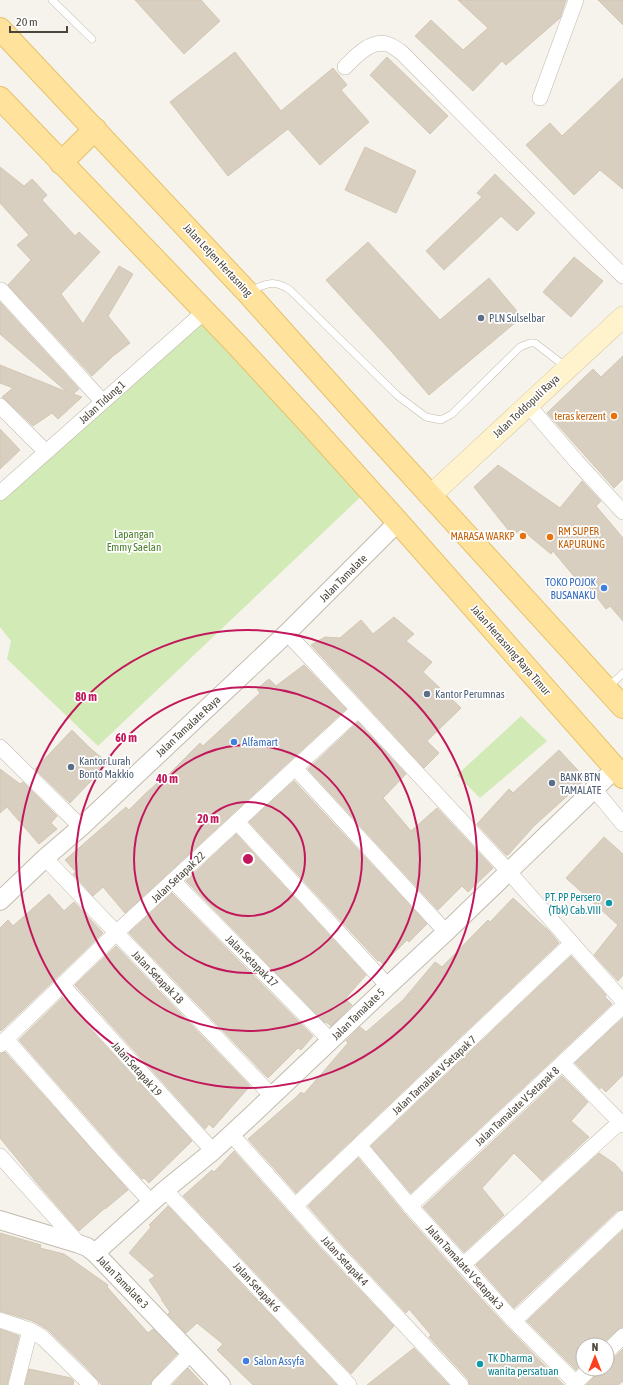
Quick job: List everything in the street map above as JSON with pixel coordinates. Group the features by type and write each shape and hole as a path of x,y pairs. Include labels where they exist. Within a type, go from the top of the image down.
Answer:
{"main road":[{"name":"Jalan Letjen Hertasning","path":"0,29 247,292 430,496"},
{"path":"0,98 237,345 398,522"},
{"path":"61,163 95,129"},
{"name":"Jalan Toddopuli Raya","path":"430,496 623,317"},
{"path":"430,496 623,707"},
{"name":"Jalan Hertasning Raya Timur","path":"398,522 619,773"}],"street":[{"path":"540,98 576,0"},
{"path":"344,67 360,52 375,44 387,44 401,52 623,276"},
{"path":"1,290 102,401"},
{"name":"Jalan Tidung 1","path":"0,493 204,312"},
{"path":"528,405 576,462 620,502"},
{"path":"0,406 46,452"},
{"name":"Jalan Tamalate","path":"287,633 398,522"},
{"path":"287,633 509,872 623,1001"},
{"name":"Jalan Tamalate Raya","path":"0,902 45,858 81,827 287,633"},
{"name":"Jalan Setapak 22","path":"3,1042 116,933 358,710"},
{"path":"2,752 81,827"},
{"path":"295,768 446,932"},
{"name":"Jalan Tamalate 5","path":"95,1253 165,1190 213,1151 446,932 594,789 619,773"},
{"path":"594,789 623,824"},
{"path":"237,822 388,986"},
{"name":"Jalan Setapak 18","path":"45,858 272,1096"},
{"name":"Jalan Setapak 17","path":"173,881 331,1041"},
{"name":"Jalan Tamalate V Setapak 7","path":"295,1206 572,943"},
{"name":"Jalan Setapak 19","path":"62,985 213,1151"},
{"name":"Jalan Tamalate V Setapak 8","path":"410,1206 563,1064 623,1006"},
{"path":"3,1042 152,1202"},
{"path":"463,1265 621,1124 563,1064"},
{"name":"Jalan Setapak 4","path":"231,1134 295,1206 461,1385"},
{"name":"Jalan Tamalate V Setapak 3","path":"359,1145 410,1206 463,1265 574,1384"},
{"path":"0,1156 79,1244"},
{"name":"Jalan Setapak 6","path":"165,1190 349,1385"},
{"path":"514,1321 623,1218"},
{"name":"Jalan Tamalate 3","path":"0,1220 87,1247 95,1253 221,1385"},
{"path":"0,1320 30,1330 43,1338 91,1385"},
{"path":"16,1385 30,1330"},
{"path":"615,1344 623,1336"},
{"path":"158,1385 191,1353"},
{"path":"574,1384 581,1377"}],"lane":[{"path":"52,0 92,39"},
{"path":"247,292 271,283 280,284 290,290 398,396 426,417 441,420 452,414 520,347 530,343 535,343 567,369"},
{"path":"605,688 623,673"}],"green space":[{"name":"Lapangan Emmy Saelan","path":"204,312 369,489 98,746 7,659 11,641 0,627 0,493"},
{"path":"521,716 547,741 480,798 457,775"}],"building":[{"path":"135,0 201,0 220,21 184,54"},
{"path":"458,0 566,0 560,18 506,65 502,61 473,91 415,36 431,20 463,50 488,28"},
{"path":"598,0 623,0 623,25"},
{"path":"235,52 281,111 333,68 347,85 341,90 369,122 320,165 288,129 228,176 170,102"},
{"path":"387,57 448,116 430,134 370,75"},
{"path":"623,78 623,189 600,170 574,195 526,145 550,123 562,136"},
{"path":"365,147 416,171 396,213 345,190"},
{"path":"0,167 24,186 32,179 47,195 42,200 75,236 79,232 100,252 61,294 83,324 119,266 133,274 108,316 130,343 113,356 92,376 8,285 31,260 17,245 29,235 0,203"},
{"path":"495,174 535,213 517,231 501,216 444,270 426,251 482,197 477,193"},
{"name":"PLN Sulselbar","path":"368,242 440,320 489,278 522,317 429,395 326,280"},
{"path":"574,257 603,281 571,317 543,292"},
{"path":"0,302 79,389 73,394 82,397 58,419 52,413 33,426 2,397 13,388 0,383 0,365 67,392 0,334"},
{"path":"623,356 623,479 614,488 547,413 593,369 601,377"},
{"path":"0,429 20,450 0,469"},
{"path":"498,465 560,508 582,481 601,501 596,506 623,538 623,621 610,606 606,609 582,578 578,581 553,551 551,554 521,529 513,536 474,487"},
{"name":"Kantor Perumnas","path":"394,617 414,634 406,641 432,662 423,672 461,708 427,741 439,753 424,768 311,645 325,637 340,638 361,620 373,634"},
{"path":"304,665 346,709 125,913 103,887 93,896 73,874 76,872 65,860 126,807 129,810 165,776 166,777 200,743 203,746 260,693 257,689 269,679 276,686"},
{"path":"358,722 406,774 383,798 411,831 437,808 493,868 468,892 462,886 438,910 308,769"},
{"name":"Kantor Lurah Bonto Makkio","path":"72,730 108,763 70,803 35,769"},
{"path":"559,750 586,779 534,826 508,855 506,855 477,824 509,789 513,793"},
{"path":"0,769 20,784 23,782 57,816 51,823 57,829 39,844 7,807 0,813"},
{"path":"294,781 427,924 409,942 407,940 383,964 379,960 378,961 249,822"},
{"path":"236,834 366,975 345,999 352,1005 331,1026 326,1022 325,1023 186,881"},
{"name":"PT. PP Persero (Tbk) Cab.VIII","path":"604,837 623,854 623,975 618,981 594,955 618,925 566,878"},
{"path":"172,893 313,1036 301,1050 298,1048 268,1078 129,933"},
{"path":"49,894 64,911 74,902 103,933 1,1031 0,928 8,920 13,926"},
{"path":"513,898 550,932 559,943 296,1193 248,1139 301,1092 304,1094 348,1043 346,1041 360,1027 366,1032 403,1000 435,962 442,967 488,920 490,922"},
{"path":"116,946 250,1086 213,1128 209,1124 205,1129 75,985"},
{"path":"571,956 606,995 605,997 612,1004 411,1193 371,1146"},
{"path":"62,998 192,1141 149,1183 144,1178 142,1179 112,1146 19,1040"},
{"path":"623,1018 623,1075 606,1092 601,1087 600,1089 575,1063"},
{"path":"5,1052 128,1190 79,1231 0,1138 0,1054"},
{"path":"562,1076 588,1102 571,1121 589,1137 542,1181 514,1153 482,1188 504,1215 464,1252 423,1207"},
{"path":"234,1151 323,1251 394,1326 351,1374 183,1196 212,1170 214,1172"},
{"path":"599,1153 615,1164 623,1173 623,1209 617,1211 514,1308 476,1265"},
{"path":"358,1158 403,1212 456,1271 507,1327 564,1385 470,1385 468,1379 429,1337 431,1335 409,1309 406,1313 337,1239 308,1206"},
{"path":"168,1206 337,1385 253,1385 217,1350 223,1344 197,1323 186,1333 168,1314 170,1312 149,1280 155,1276 129,1253 151,1227 149,1225"},
{"path":"623,1230 623,1327 610,1337 575,1337 575,1369 527,1321"},
{"path":"0,1233 41,1245 40,1248 64,1254 108,1285 107,1287 148,1333 153,1329 177,1354 153,1379 150,1385 102,1385 88,1369 48,1330 33,1321 0,1311"},
{"path":"0,1329 19,1336 7,1385 0,1385"},
{"path":"414,1348 449,1385 367,1385"},
{"path":"623,1349 623,1381 618,1385 586,1385 594,1377 615,1377 615,1357"},
{"path":"188,1368 204,1385 172,1385"},
{"path":"29,1369 71,1378 74,1381 73,1385 25,1385"}],"place":[{"name":"PLN Sulselbar","path":"481,318"},
{"name":"teras kerzent","path":"614,416"},
{"name":"MARASA WARKP","path":"523,536"},
{"name":"RM SUPER KAPURUNG","path":"550,537"},
{"name":"TOKO POJOK BUSANAKU","path":"604,588"},
{"name":"Kantor Perumnas","path":"427,694"},
{"name":"Alfamart","path":"234,742"},
{"name":"Kantor Lurah Bonto Makkio","path":"71,767"},
{"name":"BANK BTN TAMALATE","path":"552,783"},
{"name":"PT. PP Persero (Tbk) Cab.VIII","path":"609,903"},
{"name":"Salon Assyfa","path":"246,1361"},
{"name":"TK Dharma wanita persatuan","path":"480,1364"}]}
